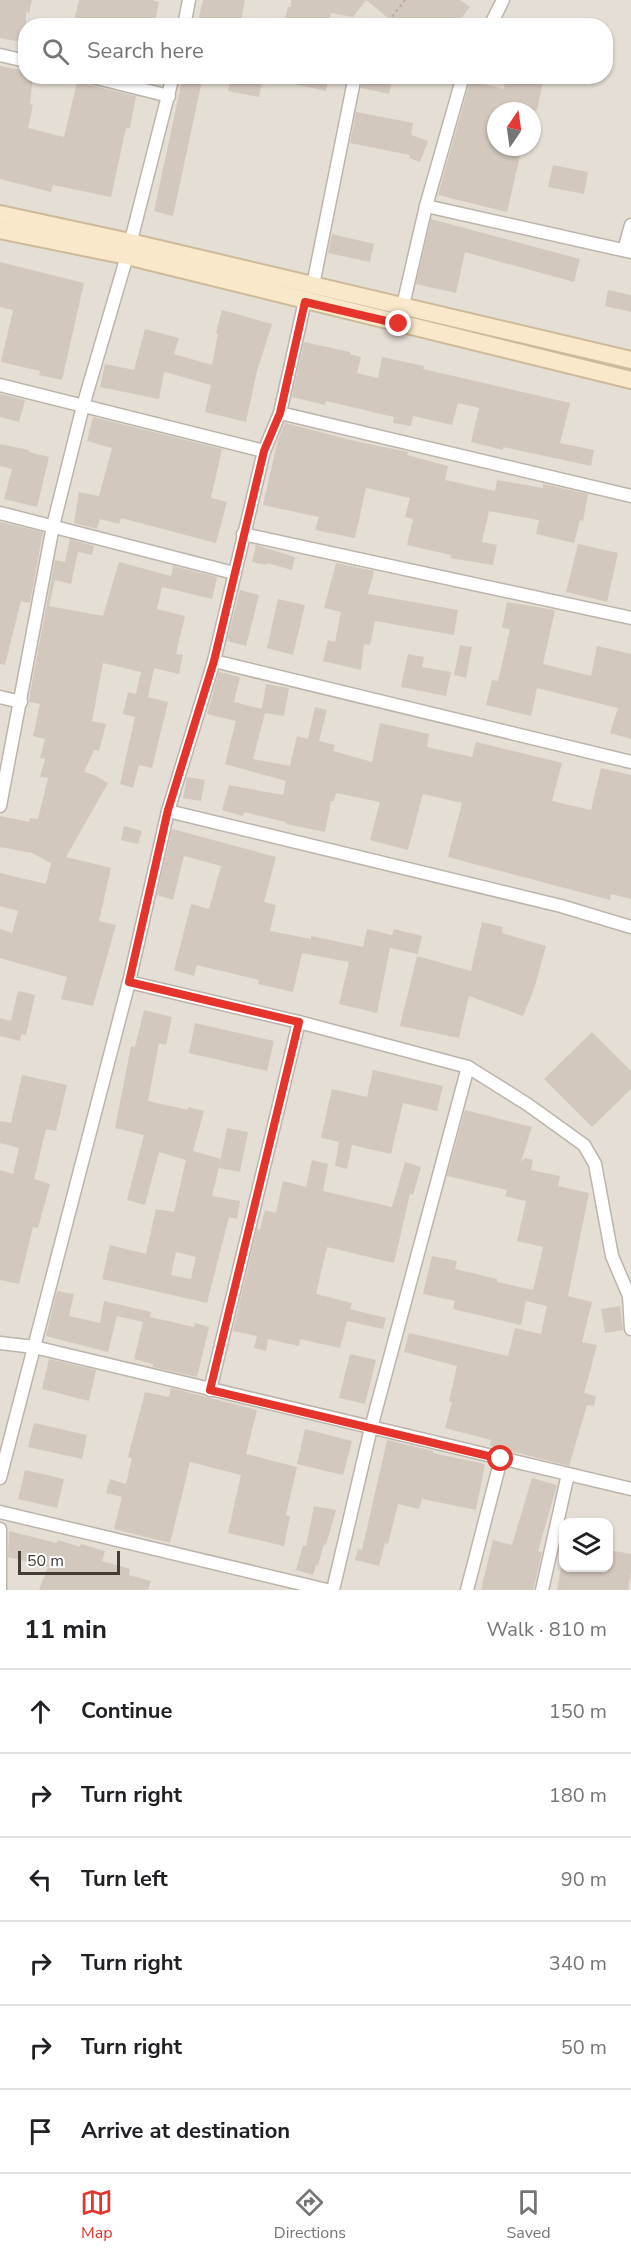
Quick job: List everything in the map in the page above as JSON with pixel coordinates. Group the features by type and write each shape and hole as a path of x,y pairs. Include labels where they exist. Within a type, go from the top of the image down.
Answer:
{"main road":[{"path":"0,214 129,249 305,302 631,380"},
{"path":"0,230 129,249 313,285 631,360"}],"street":[{"path":"186,18 189,0"},
{"path":"494,18 503,0"},
{"path":"0,55 18,59"},
{"path":"121,84 169,96"},
{"path":"0,806 53,526 82,406 129,249 171,84"},
{"path":"313,285 353,84"},
{"path":"399,324 426,206 461,84"},
{"path":"426,206 628,251 631,225"},
{"path":"0,1478 129,982 168,810 214,661 264,451 280,413 305,302"},
{"path":"0,385 264,451"},
{"path":"280,413 631,496"},
{"path":"0,513 234,573"},
{"path":"243,534 631,618"},
{"path":"214,661 631,762"},
{"path":"0,697 21,702"},
{"path":"168,810 561,906 631,927"},
{"path":"129,982 299,1022 468,1067 527,1104 584,1145 596,1164 612,1256 630,1296 631,1329"},
{"path":"210,1390 299,1022"},
{"path":"333,1590 371,1428 468,1067"},
{"path":"0,1343 34,1347 631,1489"},
{"path":"467,1590 501,1459"},
{"path":"542,1590 568,1474"},
{"path":"0,1512 327,1590"},
{"path":"0,1529 0,1590"}],"path":[{"path":"391,18 405,0"}],"shaded area":[{"path":"0,0 631,0 631,1590 0,1590"}],"building":[{"path":"0,0 32,0 29,13 26,12 26,18 18,18 18,41 0,38"},
{"path":"79,0 152,0 159,2 156,18 75,18"},
{"path":"203,0 245,0 242,18 199,18"},
{"path":"291,0 366,0 353,17 331,13 329,18 285,18 288,7 291,7"},
{"path":"366,0 460,0 470,7 461,18 388,18"},
{"path":"0,66 18,69 18,84 32,84 30,104 33,105 28,128 64,137 77,84 136,96 130,128 126,128 111,197 53,185 51,192 0,179"},
{"path":"181,84 201,84 173,216 154,211"},
{"path":"229,84 261,84 259,97 228,91"},
{"path":"295,84 327,84 326,91"},
{"path":"362,84 391,84 389,94 361,88"},
{"path":"469,84 483,84 504,89 505,84 542,84 539,102 487,102 487,156 520,156 507,212 438,195"},
{"path":"356,112 413,123 411,135 428,141 420,162 409,158 410,155 350,143"},
{"path":"553,165 588,172 584,194 548,187"},
{"path":"431,219 580,259 574,282 465,252 456,293 416,284"},
{"path":"332,234 374,244 370,262 328,253"},
{"path":"0,262 84,283 62,380 39,375 40,371 1,362 13,310 0,307"},
{"path":"608,290 631,295 631,312 605,306"},
{"path":"222,310 272,324 257,371 246,422 205,412 211,385 169,373 164,372 159,399 100,387 105,364 134,370 145,329 179,338 174,354 212,365"},
{"path":"304,342 350,352 350,354 361,357 357,373 378,378 382,357 424,366 423,369 570,403 560,443 594,450 591,466 471,442 479,408 458,403 452,425 413,416 411,426 393,423 394,417 326,401 325,405 292,397"},
{"path":"0,394 25,400 19,422 0,417"},
{"path":"93,417 222,449 211,498 227,502 216,543 121,518 119,524 100,519 97,529 74,523 79,492 99,496 112,448 87,441"},
{"path":"285,423 408,452 407,455 448,466 445,480 495,491 497,480 543,488 543,484 588,494 583,521 580,520 574,543 536,534 539,520 489,511 482,542 497,545 493,565 450,558 451,555 407,545 413,519 405,517 410,498 366,488 355,538 315,530 319,517 263,505 278,439"},
{"path":"0,444 49,457 37,507 4,499 12,469 0,466"},
{"path":"0,522 43,532 30,603 21,601 5,665 0,664"},
{"path":"70,539 94,546 92,555 78,552 71,584 55,580 49,606 103,616 119,562 171,576 173,566 217,577 212,599 162,587 157,609 185,616 176,654 183,655 179,674 154,668 148,697 168,702 152,768 139,765 133,788 120,784 135,717 123,714 128,692 136,694 141,672 103,663 92,721 106,724 99,751 94,750 84,772 108,783 66,857 111,868 99,921 116,925 93,1006 61,999 67,977 0,958 0,929 12,933 18,911 0,906 0,873 46,884 51,863 32,853 0,847 0,816 29,822 30,818 38,819 48,778 40,777 45,759 40,758 45,739 33,736 40,704 29,702 29,699 55,560 65,562"},
{"path":"578,544 618,553 607,602 566,592"},
{"path":"256,545 295,557 292,570 267,563 267,565 252,562"},
{"path":"336,563 374,571 368,594 458,610 454,635 375,621 370,645 364,644 361,670 323,661 328,640 335,642 341,612 324,608"},
{"path":"240,590 259,595 246,646 227,641"},
{"path":"278,599 305,605 293,655 267,648"},
{"path":"507,602 555,610 543,664 591,676 597,646 631,654 631,739 610,733 618,708 537,688 531,716 486,705 492,680 498,681 510,629 502,628"},
{"path":"460,645 472,647 466,678 454,675"},
{"path":"408,654 424,657 422,667 451,672 446,696 401,687"},
{"path":"219,672 240,677 234,702 262,709 266,684 289,688 284,716 265,713 253,759 290,766 297,736 308,739 315,707 327,710 319,741 335,745 333,751 372,762 380,723 429,734 427,747 472,757 476,742 562,763 552,801 591,810 601,768 631,775 631,899 611,894 610,900 448,857 462,803 423,794 408,850 370,840 380,802 336,793 334,801 331,801 325,832 244,812 243,816 222,810 229,785 283,795 286,781 225,764 236,721 207,714"},
{"path":"187,777 205,780 201,801 183,798"},
{"path":"124,826 142,831 138,844 121,840"},
{"path":"172,829 276,857 264,902 276,905 270,931 311,939 311,936 363,947 367,929 392,935 394,929 422,936 418,954 390,948 377,1013 339,1004 349,962 302,953 293,992 258,984 259,980 197,965 194,976 174,970 191,904 209,909 221,866 184,856 173,900 157,895"},
{"path":"482,922 503,927 502,933 546,946 534,989 523,1016 469,996 459,1038 400,1026 417,956 471,971"},
{"path":"18,991 35,995 26,1035 21,1034 20,1041 0,1036 0,1018 11,1021"},
{"path":"144,1010 172,1017 166,1045 159,1043 148,1101 188,1110 188,1107 204,1111 193,1151 221,1159 212,1196 240,1201 237,1219 229,1217 207,1303 102,1279 110,1245 146,1254 156,1209 174,1212 186,1160 159,1152 145,1205 127,1200 144,1135 115,1128 131,1046 135,1047","holes":["176,1252 196,1257 191,1279 171,1275"]},
{"path":"195,1023 274,1041 267,1071 189,1053"},
{"path":"592,1032 631,1071 631,1089 592,1127 544,1079"},
{"path":"373,1070 443,1086 437,1111 403,1103 391,1154 352,1145 347,1169 335,1166 339,1142 321,1138 332,1089 367,1097"},
{"path":"22,1075 67,1085 56,1131 46,1129 34,1179 50,1184 38,1228 33,1227 19,1284 0,1280 0,1170 13,1174 19,1148 0,1143 0,1121 11,1123"},
{"path":"465,1110 532,1127 521,1162 525,1158 533,1160 531,1170 560,1176 558,1186 589,1193 568,1296 592,1302 582,1342 597,1345 584,1393 596,1396 594,1406 587,1405 569,1466 490,1446 491,1440 445,1428 452,1402 449,1401 457,1366 404,1352 409,1333 508,1356 515,1328 541,1334 547,1306 526,1301 521,1325 453,1309 455,1301 423,1294 432,1256 457,1261 455,1269 533,1290 543,1247 517,1241 526,1201 505,1196 507,1190 447,1176"},
{"path":"227,1128 248,1132 240,1172 219,1168"},
{"path":"312,1160 328,1164 323,1191 392,1207 405,1162 421,1167 413,1195 410,1194 394,1263 327,1247 316,1294 352,1303 350,1309 386,1318 383,1329 347,1321 340,1348 300,1339 299,1346 268,1339 266,1351 254,1348 257,1336 233,1331 257,1229 260,1230 265,1210 276,1213 283,1181 306,1187"},
{"path":"57,1291 74,1294 69,1316 100,1323 104,1301 151,1312 150,1317 194,1327 195,1323 209,1327 197,1377 153,1367 153,1364 134,1359 143,1322 117,1316 108,1352 46,1336"},
{"path":"620,1306 623,1330 605,1333 601,1309"},
{"path":"350,1354 376,1360 365,1404 339,1398"},
{"path":"49,1359 96,1370 89,1401 42,1389"},
{"path":"171,1388 257,1410 246,1454 297,1467 286,1515 290,1516 284,1546 228,1533 241,1475 190,1462 170,1543 114,1529 122,1497 106,1493 110,1479 126,1484 132,1458 128,1457 145,1392 169,1397"},
{"path":"34,1423 87,1435 82,1459 28,1447"},
{"path":"305,1429 352,1441 343,1475 297,1464"},
{"path":"387,1440 485,1464 476,1510 422,1499 419,1509 398,1504 388,1544 385,1543 379,1566 355,1560 358,1549 362,1550"},
{"path":"25,1470 64,1479 57,1508 18,1499"},
{"path":"532,1478 557,1485 538,1551 542,1552 533,1590 481,1590 493,1540 512,1545"},
{"path":"314,1506 336,1510 326,1545 324,1544 313,1575 296,1570 303,1545 306,1546"},
{"path":"9,1531 57,1543 58,1540 80,1547 81,1544 105,1551 102,1561 130,1569 129,1575 151,1581 148,1590 39,1590 48,1567 8,1557"},
{"path":"613,1551 631,1554 628,1590 557,1590 560,1572 613,1572"}],"route":[{"path":"399,324 305,302 280,413 264,451 214,661 168,810 129,982 299,1022 210,1390 501,1459"}]}
